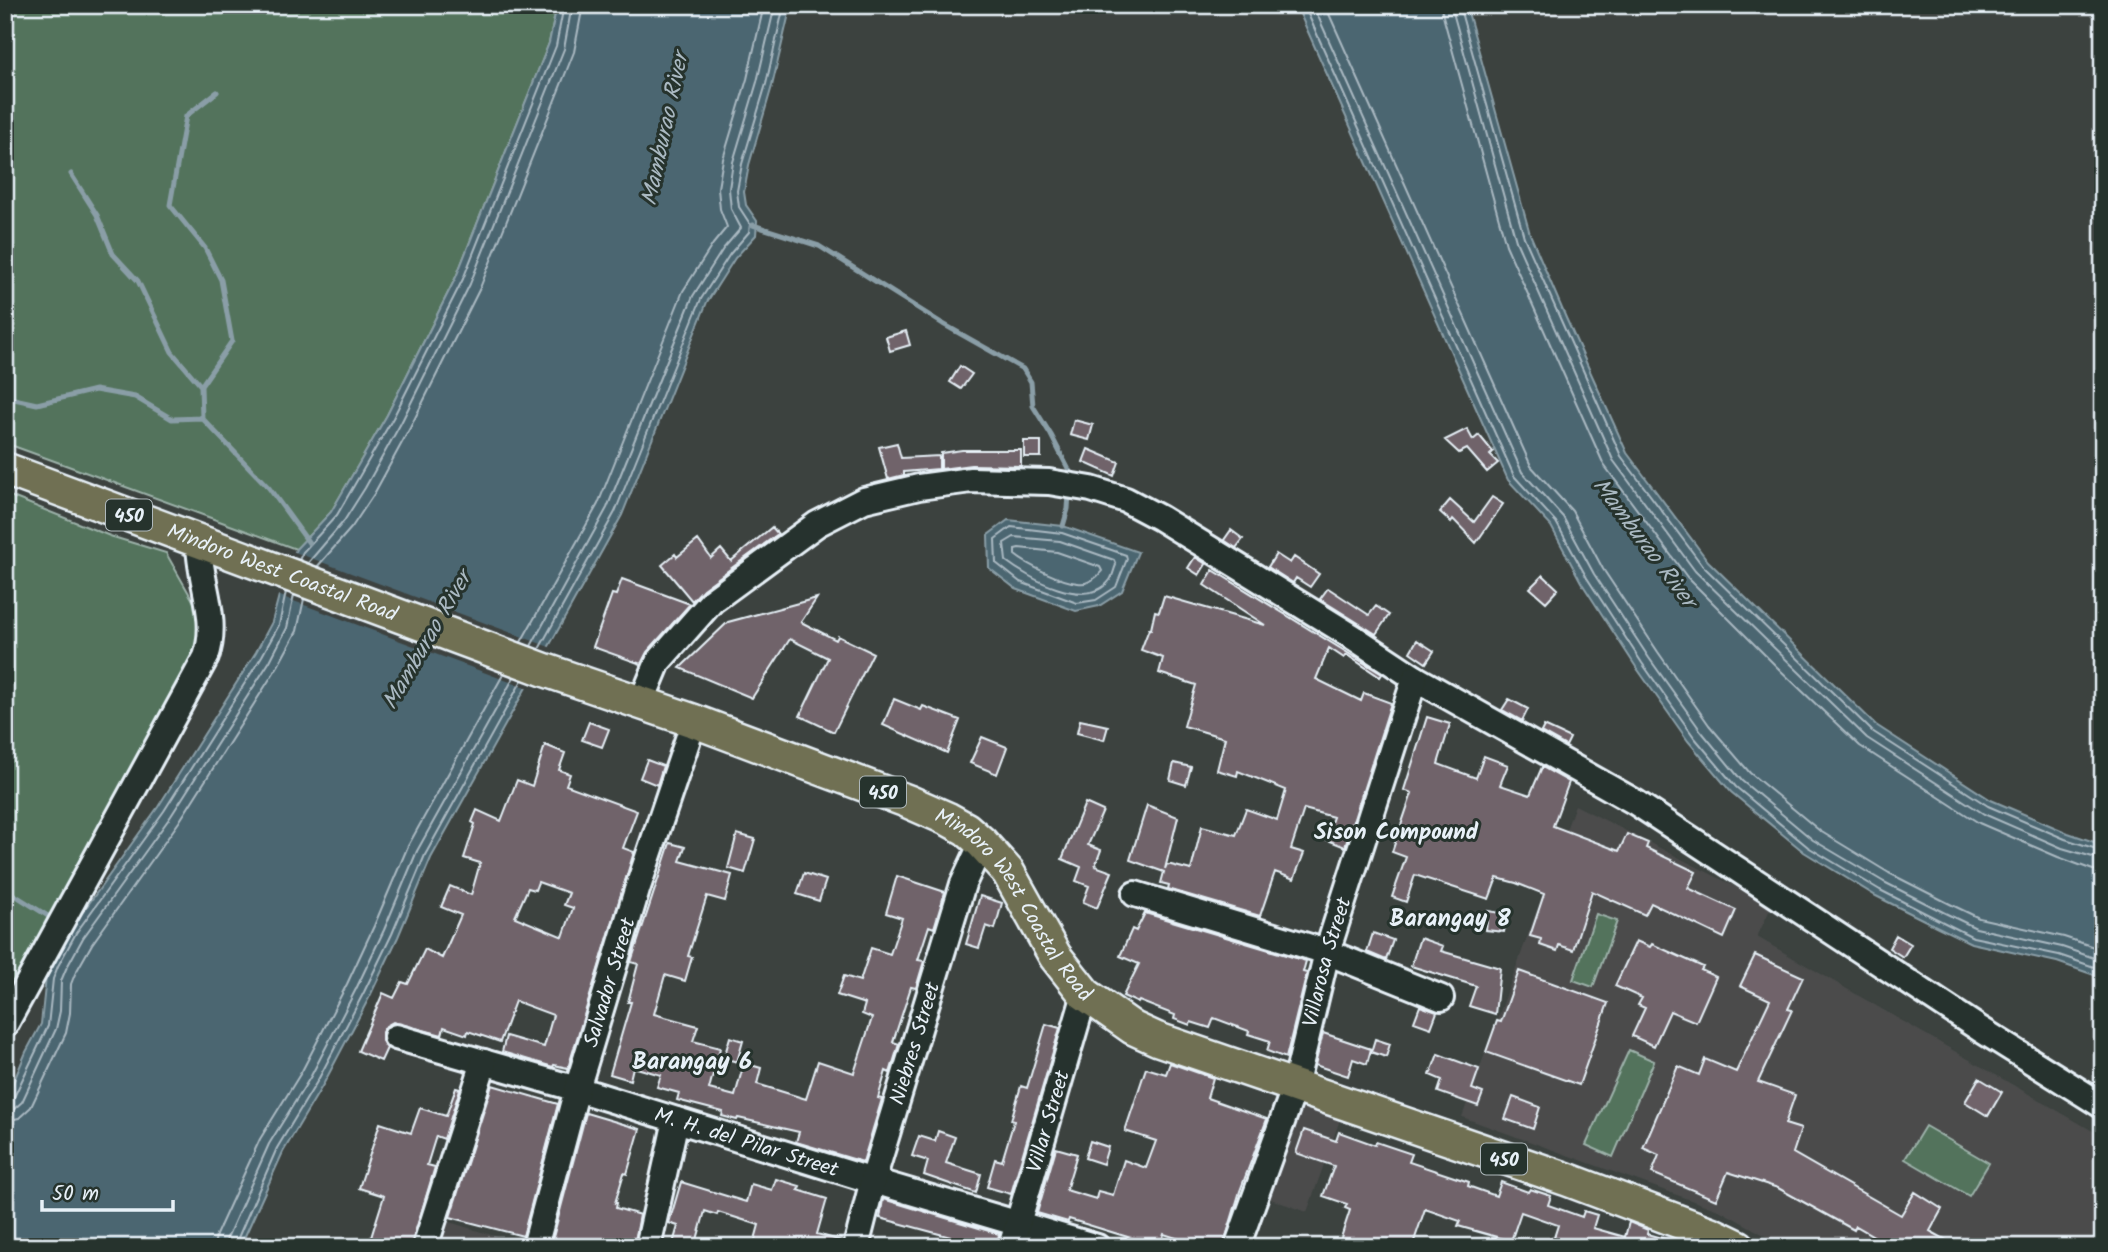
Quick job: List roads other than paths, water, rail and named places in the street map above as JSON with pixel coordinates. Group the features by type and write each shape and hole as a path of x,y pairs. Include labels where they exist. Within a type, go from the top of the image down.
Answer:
{"main road":[{"name":"Mindoro West Coastal Road","path":"5,469 545,670 694,721 907,801 965,829 982,842 1008,872 1055,956 1085,994 1133,1028 1157,1039 1566,1180 1720,1242"}],"street":[{"path":"641,703 659,662 712,601 817,524 864,500 919,487 971,480 1049,482 1091,489 1126,499 1353,637 1415,678 1635,802 2103,1106"},
{"path":"5,1025 206,657 211,642 212,624 211,609 200,570 200,540"},
{"name":"Villarosa Street","path":"1237,1247 1295,1086 1326,952 1415,678"},
{"name":"Salvador Street","path":"534,1247 577,1089 637,890 694,721"},
{"name":"Niebres Street","path":"856,1247 873,1180 963,884 982,842"},
{"path":"1135,894 1326,952 1441,998"},
{"name":"Villar Street","path":"1011,1247 1085,994"},
{"name":"M. H. del Pilar Street","path":"396,1037 577,1089 1097,1247"},
{"path":"425,1247 484,1062"},
{"path":"648,1247 676,1120"}],"water":[{"name":"Mamburao River","path":"557,5 791,5 744,192 746,205 757,221 756,235 735,258 707,302 622,515 431,858 370,996 324,1083 283,1152 240,1247 5,1247 5,1102 41,1024 46,977 51,963 70,930 158,807 256,652 272,622 282,584 296,549 331,512 387,415 456,277 549,43"},
{"name":"Mamburao River","path":"1296,5 1466,5 1530,234 1627,453 1708,561 1876,725 1991,800 2103,845 2103,978 2057,962 1971,943 1876,896 1804,852 1731,792 1688,741 1581,582 1551,526 1508,480"},
{"path":"1008,520 1063,526 1138,552 1122,591 1099,606 1076,611 1016,589 989,568 988,535"}],"waterway":[{"path":"201,386 232,341 221,280 205,248 170,205 186,116 217,92"},
{"path":"71,174 97,215 113,254 138,281 172,352 201,386 202,418 269,488 309,543"},
{"path":"753,225 819,246 943,324 1023,369 1031,382 1033,406 1070,472 1069,480"},
{"path":"5,397 37,404 95,390 135,397 172,419 202,418"},
{"path":"1063,526 1069,493"},
{"path":"5,889 56,921"}],"district":[{"name":"Sison Compound","path":"1396,831"},
{"name":"Barangay 8","path":"1450,918"},
{"name":"Barangay 6","path":"692,1061"}]}
